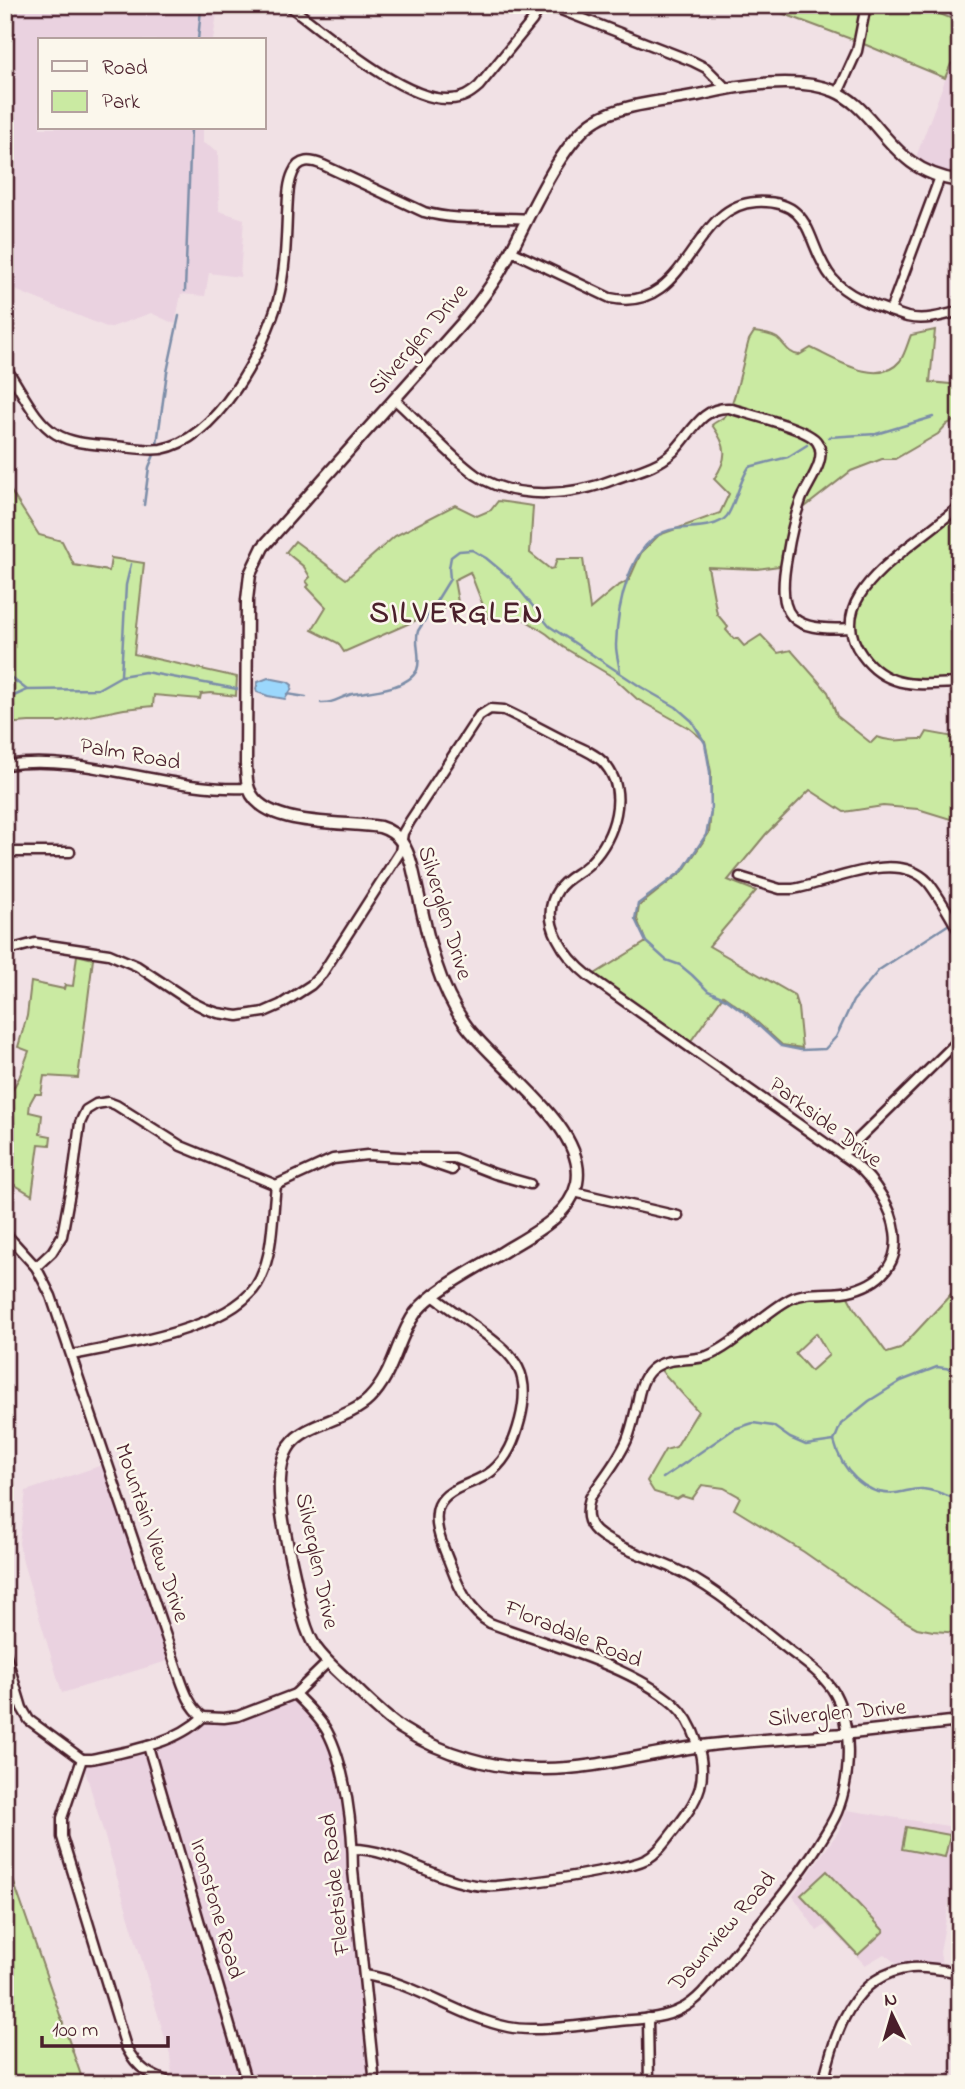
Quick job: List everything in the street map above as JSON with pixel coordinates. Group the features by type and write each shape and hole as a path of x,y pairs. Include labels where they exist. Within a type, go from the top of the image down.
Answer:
{"street":[{"path":"288,5 388,77 419,92 448,100 470,94 479,86 532,21 541,5"},
{"path":"548,5 692,61 706,68 726,88"},
{"path":"838,93 857,51 866,5"},
{"name":"Silverglen Drive","path":"960,181 921,170 902,155 856,105 838,93 821,87 786,84 726,88 621,110 596,120 576,137 567,149 483,298 263,547 253,564 247,600 246,762 248,788 257,803 279,815 380,827 390,831 402,842 412,866 429,946 454,1006 475,1039 525,1086 566,1137 578,1168 574,1192 559,1214 540,1229 433,1296 417,1311 385,1380 370,1398 351,1412 303,1433 290,1444 283,1459 281,1499 300,1603 311,1638 328,1662 375,1708 402,1729 432,1744 480,1761 514,1768 558,1769 698,1746 846,1734 960,1721"},
{"path":"5,367 37,415 57,434 86,443 162,449 191,436 211,421 240,383 261,343 283,277 289,190 293,172 300,163 310,160 323,164 424,212 440,216 464,219 527,219"},
{"path":"890,311 940,177"},
{"path":"511,251 611,298 640,300 651,296 668,281 708,230 727,213 747,203 767,202 786,207 800,215 832,278 852,294 915,319 960,312"},
{"path":"394,399 477,475 505,488 527,491 558,493 593,488 658,462 671,454 706,414 720,408 729,408 811,435 819,443 821,456 794,522 783,584 785,605 794,619 805,625 818,628 850,628"},
{"path":"960,506 874,575 859,597 850,628 859,650 873,668 885,677 905,683 960,683"},
{"name":"Parkside Drive","path":"402,842 403,833 410,821 474,723 490,709 504,710 592,754 610,771 615,781 619,797 618,809 596,857 563,884 553,899 552,923 561,946 570,959 590,977 866,1173 890,1210 896,1235 893,1259 872,1281 854,1290 796,1297 776,1308 715,1352 701,1358 666,1362 650,1370 639,1392 627,1440 590,1498 588,1514 597,1533 674,1569 709,1589 823,1678 839,1704 846,1734"},
{"name":"Palm Road","path":"5,765 42,762 69,764 184,785 248,788"},
{"path":"5,951 35,943 109,954 137,966 206,1009 238,1016 264,1012 290,999 322,974 400,852 402,842"},
{"path":"5,852 70,852"},
{"path":"740,877 793,889 872,869 900,867 924,879 959,931"},
{"path":"842,1155 960,1039"},
{"path":"36,1267 52,1252 62,1236 80,1123 86,1110 96,1104 108,1102 116,1105 181,1146 276,1185"},
{"path":"276,1185 342,1157 367,1155 454,1158 530,1184"},
{"path":"417,1158 452,1170"},
{"path":"72,1355 195,1326 234,1307 247,1297 257,1284 265,1266 272,1235 276,1185"},
{"path":"574,1192 678,1216"},
{"name":"Mountain View Drive","path":"5,1233 36,1267 51,1296 178,1672 195,1711 203,1717"},
{"name":"Floradale Road","path":"433,1296 512,1355 523,1387 523,1408 518,1428 502,1461 489,1474 445,1497 438,1510 442,1540 459,1587 477,1614 490,1623 602,1663 661,1694 685,1717 698,1746"},
{"path":"5,1653 22,1708 29,1720 82,1759 148,1746 179,1734 194,1726 203,1717 238,1716 295,1694 328,1662"},
{"name":"Fleetside Road","path":"295,1694 313,1712 333,1743 339,1763 353,1849 375,2084"},
{"name":"Dawnview Road","path":"365,1975 391,1980 494,2023 518,2029 648,2018 676,2012 695,1999 809,1860 839,1808 847,1772 846,1734"},
{"name":"Ironstone Road","path":"148,1746 247,2084"},
{"path":"353,1849 373,1851 475,1886 563,1879 630,1865 657,1852 692,1804 700,1787 698,1746"},
{"path":"82,1759 62,1818 61,1838 126,2047 138,2065 148,2073 174,2084"},
{"path":"823,2084 835,2034 855,2000 867,1986 887,1975 911,1968 960,1973"},
{"path":"648,2018 649,2084"}],"shaded area":[{"path":"5,5 218,5 213,38 38,38 38,130 203,130 203,143 218,151 219,211 244,219 240,277 209,273 205,296 181,294 175,324 151,313 109,328 5,286"},
{"path":"960,59 960,181 913,165 951,64"},
{"path":"108,1463 174,1659 62,1693 19,1543 26,1491"},
{"path":"295,1694 313,1711 340,1764 376,2084 173,2084 170,2055 82,1760 148,1746 203,1717 224,1718"},
{"path":"847,1810 960,1828 960,1842 940,1952 942,1966 901,1967 884,1954 865,1965 826,1925 817,1931 793,1896 838,1832"}],"green space":[{"path":"760,5 918,5 960,22 960,59 951,64 945,78"},
{"path":"935,330 930,382 960,385 960,418 895,459 882,459 851,471 796,514 786,565 757,569 708,567 717,614 734,639 737,638 744,646 761,635 778,653 791,650 828,692 837,716 871,743 877,737 895,740 923,739 927,732 960,738 960,822 918,809 883,806 844,812 810,790 766,834 728,880 756,891 709,946 794,995 802,1048 782,1045 746,1012 723,996 688,1045 590,977 646,942 637,919 639,906 683,871 709,833 711,772 705,741 689,728 637,699 613,677 522,618 488,618 470,572 454,580 458,602 344,652 338,643 312,630 326,607 307,587 309,585 306,581 310,577 304,567 286,552 295,541 346,579 395,536 455,505 477,516 491,510 498,501 533,506 530,553 550,569 554,568 557,559 583,559 590,609 616,587 629,580 641,553 659,535 720,513 729,494 714,479 722,464 724,452 721,439 712,425 729,411 749,340 754,332 777,338 795,354 799,355 811,348 856,369 880,372 891,369 900,361 911,335"},
{"path":"5,482 39,535 62,541 74,565 109,571 111,558 144,563 134,654 237,677 236,696 211,693 201,694 200,699 154,695 153,706 60,722 5,724"},
{"path":"960,506 960,683 916,684 881,675 851,632 863,589"},
{"path":"77,955 93,959 78,1078 44,1076 41,1094 35,1094 30,1103 29,1112 42,1115 40,1134 51,1136 50,1145 39,1144 32,1195 5,1179 5,1093 10,1094 29,1051 18,1047 27,1016 31,982 64,989 65,985 73,986"},
{"path":"845,1291 887,1353 900,1349 953,1292 960,1294 956,1340 960,1340 960,1633 917,1628 897,1617 804,1552 734,1509 740,1497 724,1488 702,1485 692,1499 682,1496 677,1499 654,1492 647,1481 665,1450 676,1447 698,1411 657,1366 701,1358 790,1300","holes":["816,1333 829,1355 811,1371 795,1353"]},
{"path":"906,1827 950,1835 945,1857 902,1849"},
{"path":"5,1857 84,2084 5,2084"},
{"path":"827,1871 884,1931 858,1955 801,1895"}],"water":[{"path":"268,678 292,685 285,699 257,692 258,682"}],"waterway":[{"path":"198,38 201,9"},
{"path":"185,291 191,130"},
{"path":"157,444 167,372 179,316"},
{"path":"829,437 876,434 933,417"},
{"path":"620,672 616,645 619,613 628,578 644,547 670,530 716,524 730,511 749,467 788,457 807,445"},
{"path":"144,505 149,467 154,455"},
{"path":"321,703 388,688 412,676 418,665 418,631 450,579 451,557 459,551 472,550 510,578 549,626 676,707 692,721 705,743 710,772 711,812 706,835 682,871 638,904 635,919 646,942 666,960 680,965 708,991 726,999 745,1013 781,1046 801,1050 825,1049 836,1037 853,1001 879,970 960,917"},
{"path":"121,675 126,585 131,564"},
{"path":"5,671 27,690 98,689 121,676 145,672 237,689"},
{"path":"5,700 27,690"},
{"path":"287,694 306,697"},
{"path":"960,1370 937,1367 901,1381 869,1401 841,1424 834,1441 842,1462 865,1486 885,1493 923,1489 960,1501"},
{"path":"663,1478 734,1429 753,1423 773,1426 806,1445 834,1441"}],"district":[{"name":"SILVERGLEN","path":"457,615"}]}
